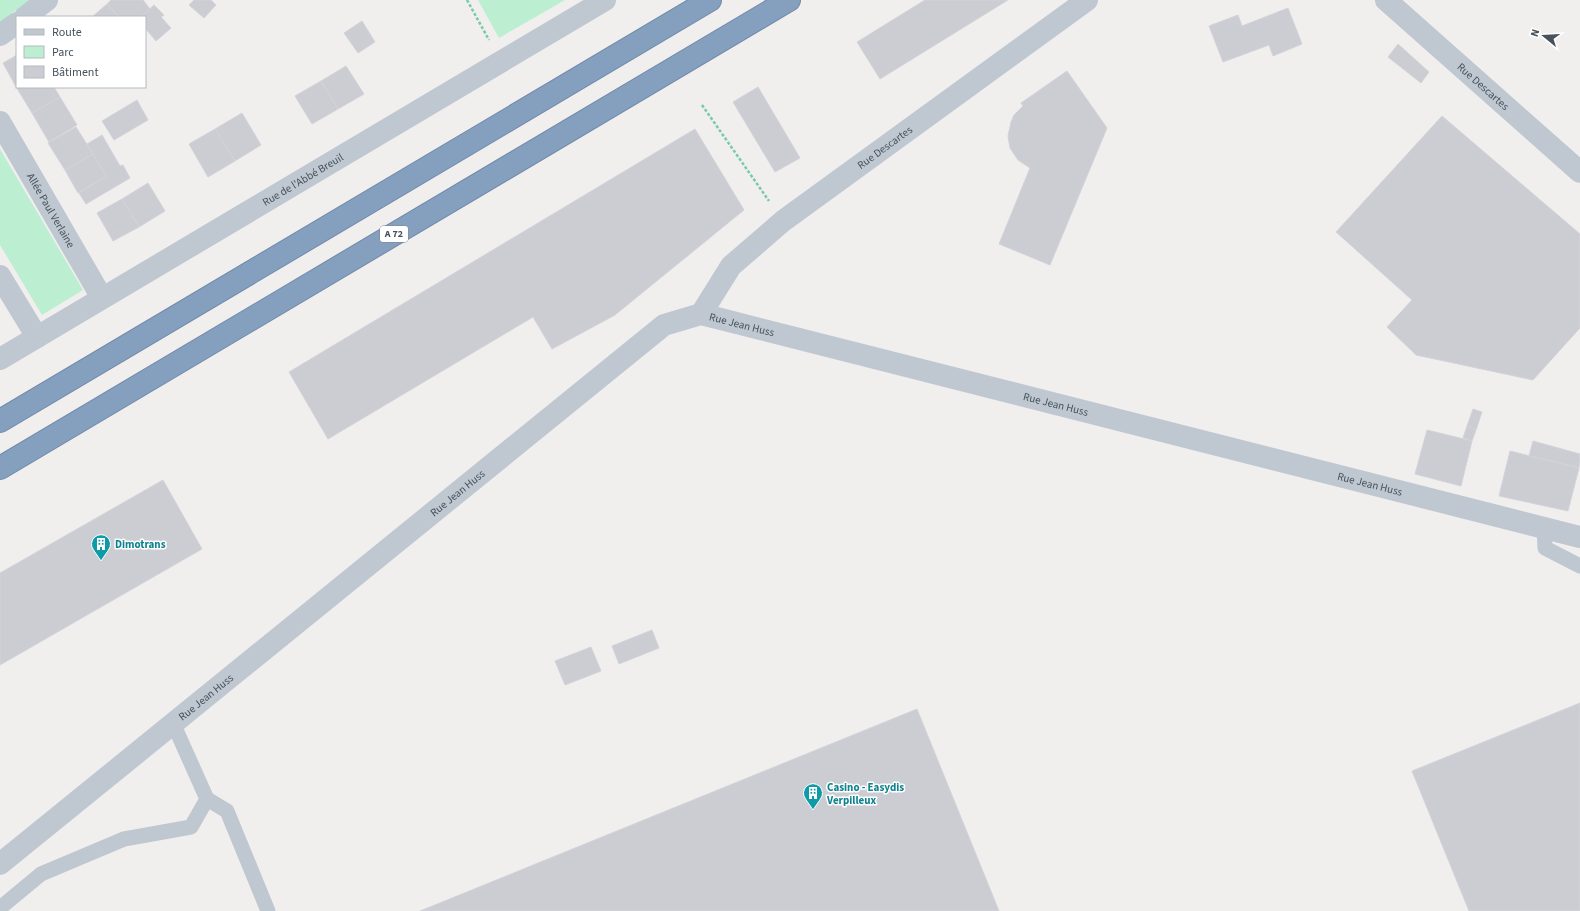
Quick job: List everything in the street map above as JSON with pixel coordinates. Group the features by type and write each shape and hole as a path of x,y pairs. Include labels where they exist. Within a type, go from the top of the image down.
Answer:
{"highway":[{"path":"0,422 710,0"},
{"name":"A 72","path":"0,468 789,0"}],"street":[{"path":"26,16 47,0"},
{"name":"Rue de l'Abbé Breuil","path":"0,359 605,0"},
{"name":"Rue Descartes","path":"701,314 730,266 783,221 1087,0"},
{"name":"Rue Descartes","path":"1386,0 1580,172"},
{"path":"0,34 16,24"},
{"name":"Allée Paul Verlaine","path":"0,122 102,298"},
{"path":"0,276 37,337"},
{"name":"Rue Jean Huss","path":"0,864 664,325 701,314 1580,537"}],"lane":[{"path":"1544,528 1545,548 1580,566"},
{"path":"173,723 207,799 227,810 268,911"},
{"path":"0,908 41,874 48,871 124,839 191,827 207,799"}],"path":[{"path":"467,0 501,62"},
{"path":"702,104 783,221"}],"green space":[{"path":"0,0 30,0 0,22"},
{"path":"478,0 565,0 499,38"},
{"path":"0,149 83,290 42,315 0,245"}],"building":[{"path":"111,0 143,0 150,9 142,16 118,16 107,4"},
{"path":"194,0 211,0 216,5 204,18 189,5"},
{"path":"925,0 1008,0 880,79 857,42"},
{"path":"107,4 118,16 93,16"},
{"path":"154,5 164,15 161,17 171,28 156,41 146,29 146,16 142,16"},
{"path":"1288,8 1302,44 1273,56 1269,45 1223,62 1209,26 1238,15 1242,26"},
{"path":"362,21 375,42 358,53 344,33"},
{"path":"1398,44 1429,72 1421,83 1388,57"},
{"path":"16,56 16,84 15,85 3,63"},
{"path":"346,66 364,94 338,109 321,81"},
{"path":"1067,71 1107,128 1050,265 999,244 1030,168 1018,160 1010,148 1008,136 1014,115 1023,106 1021,103"},
{"path":"321,81 338,109 312,124 295,96"},
{"path":"758,87 800,158 775,172 733,102"},
{"path":"17,88 55,88 60,97 32,113"},
{"path":"60,97 77,125 49,142 32,113"},
{"path":"137,100 148,120 114,140 102,121"},
{"path":"242,113 261,145 235,161 215,129"},
{"path":"1442,116 1580,234 1580,328 1533,380 1416,355 1387,327 1412,300 1336,232"},
{"path":"76,127 93,154 65,170 48,143"},
{"path":"215,129 235,161 208,177 189,144"},
{"path":"695,129 744,210 615,315 552,349 533,317 328,439 289,372"},
{"path":"102,135 120,166 123,165 130,178 86,204 79,193 106,176 87,144"},
{"path":"93,154 106,176 78,193 65,170"},
{"path":"148,183 165,211 139,227 122,199"},
{"path":"122,199 139,227 113,241 97,213"},
{"path":"1473,409 1482,412 1476,430 1467,426"},
{"path":"1467,426 1476,430 1472,441 1463,438"},
{"path":"1427,430 1472,441 1461,486 1415,474"},
{"path":"1533,441 1580,454 1579,468 1529,456"},
{"path":"1510,451 1579,468 1568,511 1499,496"},
{"name":"Dimotrans","path":"163,480 202,549 0,665 0,573"},
{"path":"652,630 659,648 619,664 612,646"},
{"path":"591,647 601,671 565,685 555,661"},
{"path":"1580,703 1580,911 1469,911 1412,771"},
{"name":"Casino - Easydis Verpilleux","path":"917,709 999,911 420,911"}],"place":[{"name":"Dimotrans","path":"101,561"},
{"name":"Casino - Easydis Verpilleux","path":"813,810"}]}
